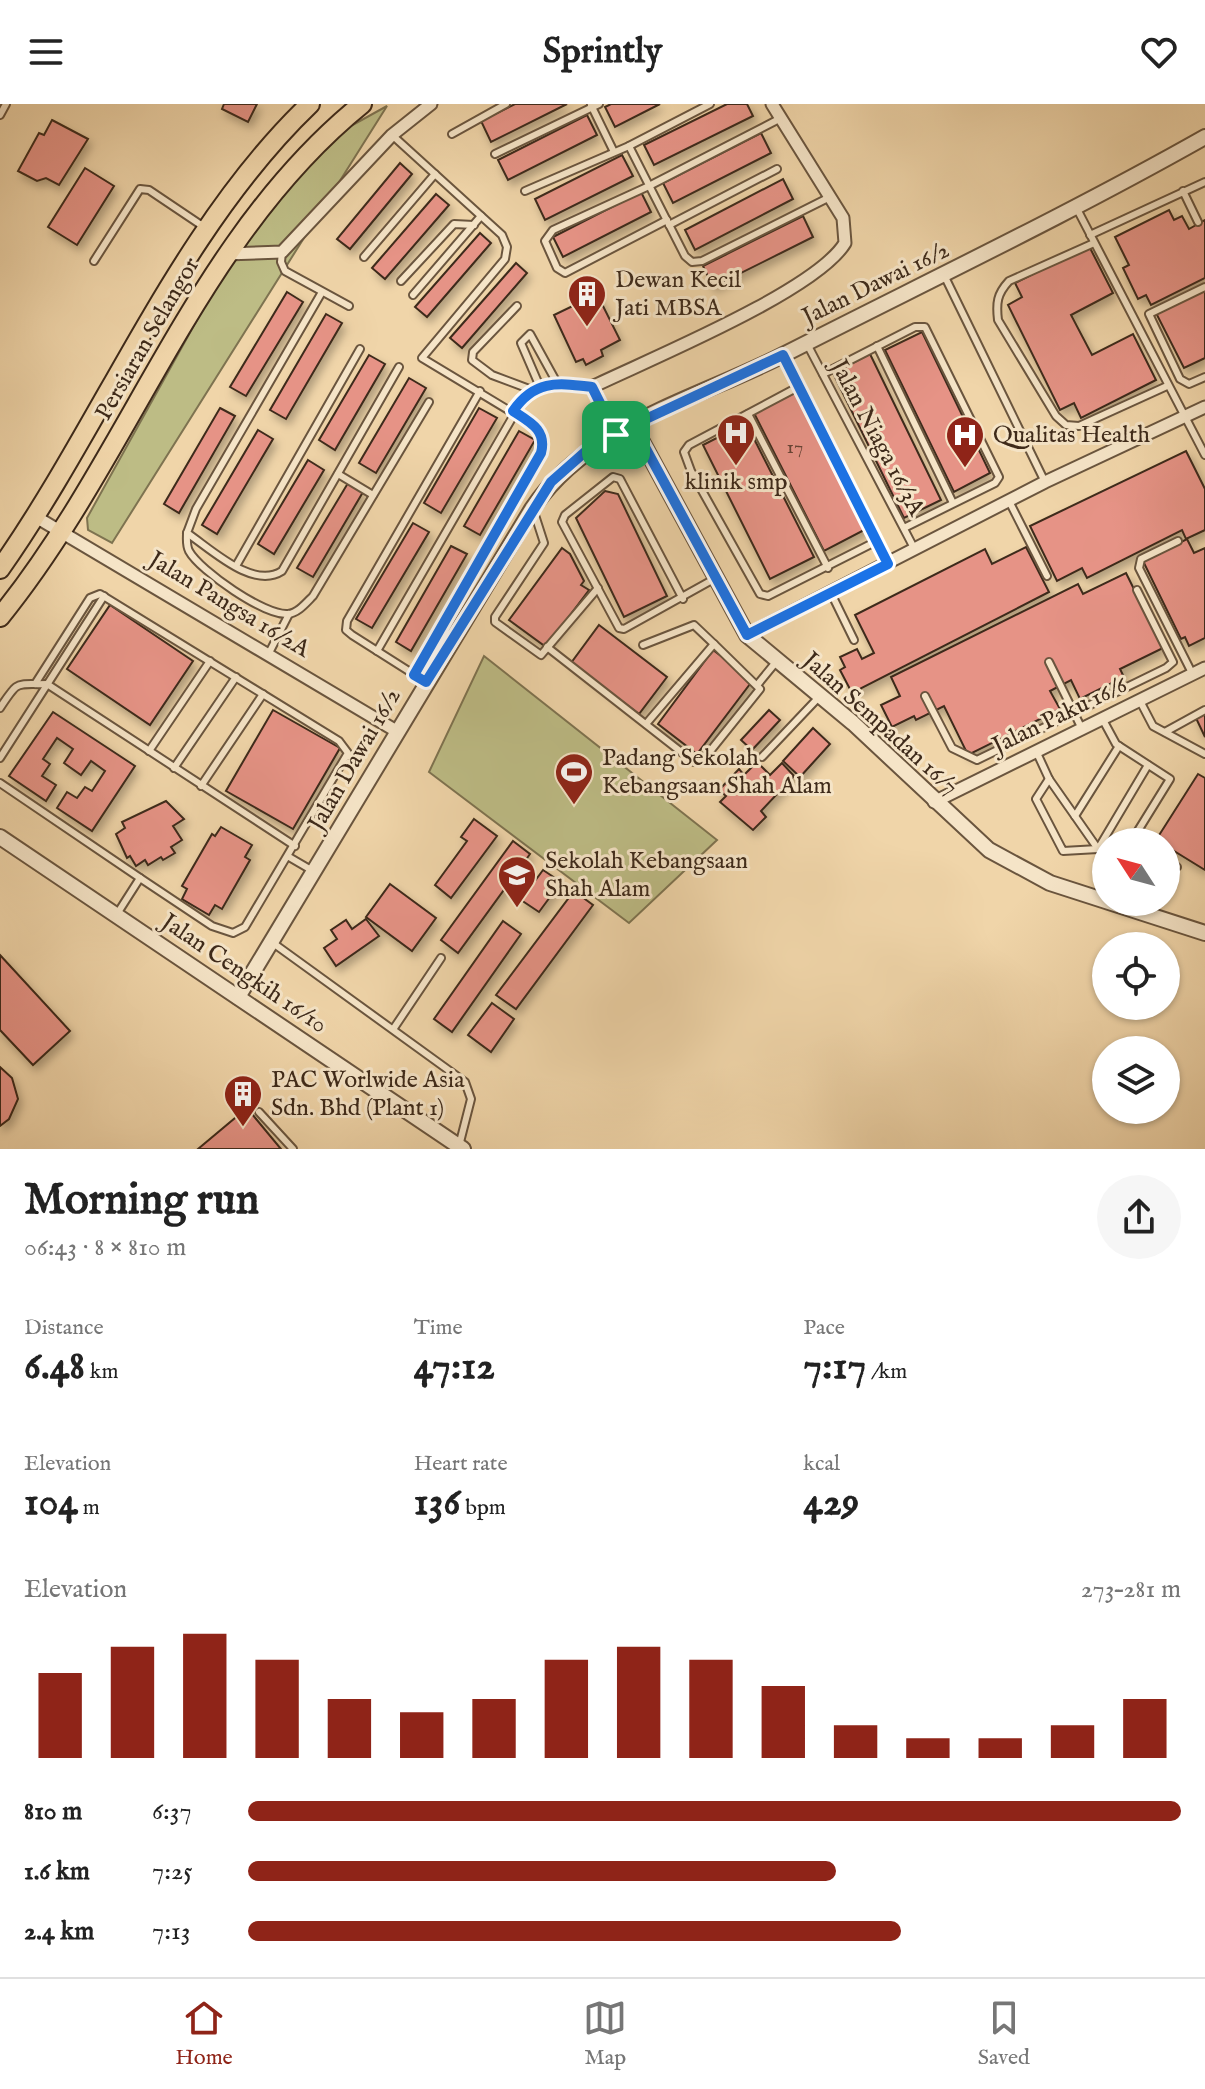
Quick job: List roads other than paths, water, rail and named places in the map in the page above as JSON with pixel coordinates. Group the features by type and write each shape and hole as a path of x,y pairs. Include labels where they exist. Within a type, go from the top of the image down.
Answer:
{"main road":[{"name":"Persiaran Selangor","path":"0,569 36,517 207,229 310,104"},
{"name":"Persiaran Selangor","path":"0,617 64,532 225,254 319,139 362,104"}],"street":[{"path":"225,254 282,252 392,135 431,104"},
{"path":"616,435 592,387 784,293 832,261 845,243 847,232 830,197 772,104"},
{"name":"Jalan Dawai 16/2","path":"238,997 398,732 420,678 532,509 561,471 633,425 783,355 1077,209 1205,137"},
{"path":"747,635 916,551 1045,482 1205,407"},
{"name":"Jalan Sempadan 16/7","path":"633,425 747,635 776,662 853,723 934,802 989,850 1023,870 1161,922 1205,933"},
{"name":"Jalan Pangsa 16/2A","path":"36,517 398,732"},
{"name":"Jalan Paku 16/6","path":"934,802 1205,668"},
{"name":"Jalan Cengkih 16/10","path":"0,837 461,1148"}],"lane":[{"path":"0,115 6,104"},
{"path":"452,134 506,104"},
{"path":"525,191 629,146 710,104"},
{"path":"495,154 594,105 614,152"},
{"path":"777,169 565,273 557,268 545,241 553,230 649,186 781,118"},
{"path":"392,135 502,235 505,259 422,358 480,391 538,428 543,445 420,678 346,630 351,608 480,391"},
{"path":"629,146 685,256 692,262 702,261 830,197"},
{"path":"364,257 435,174"},
{"path":"1090,235 1205,182"},
{"path":"94,261 140,189 149,190 207,229"},
{"path":"1183,191 1198,222"},
{"path":"1077,209 1205,455"},
{"path":"413,295 481,216"},
{"path":"401,281 454,224 474,225"},
{"path":"1094,243 1009,281 999,291 996,303 998,320 1056,416 1066,425 1079,426 1167,386"},
{"path":"282,252 281,262 285,271 349,306"},
{"path":"944,275 1045,482"},
{"path":"1205,287 1149,314 1180,379 1189,384 1205,377"},
{"path":"289,614 262,607 195,559 187,548 187,533 196,509 322,292"},
{"path":"517,306 473,352 472,360 492,375 532,390"},
{"path":"823,374 915,327 925,327 999,477 995,483 904,528"},
{"path":"540,387 521,343 530,334 534,336 557,383"},
{"name":"Jalan Niaga 16/3A","path":"806,342 916,551"},
{"path":"877,346 953,503"},
{"path":"236,566 360,349"},
{"path":"783,355 888,564"},
{"path":"187,533 236,566 261,578 282,571 399,367"},
{"path":"377,651 513,411 532,390 540,387 557,383 592,387"},
{"path":"798,387 689,445 684,452 691,471 760,594 768,596 877,541"},
{"path":"268,655 289,614 313,596 429,402"},
{"path":"748,414 828,568"},
{"path":"338,474 373,495"},
{"path":"683,599 620,479 613,477 562,522 614,624 624,629 683,599 714,579"},
{"path":"1009,501 1047,576"},
{"path":"532,509 544,543 495,617 495,622 538,654 598,588"},
{"path":"1178,541 1141,559 1140,576 1193,675"},
{"path":"925,696 952,748 977,760 1075,713 1172,664 1137,590"},
{"path":"831,593 854,640"},
{"path":"0,783 212,926 233,933 254,917 348,753 339,741 104,596 95,594 35,684"},
{"path":"0,758 104,596"},
{"path":"547,647 694,762 699,760 753,701 760,689 758,684 694,625 643,645"},
{"path":"646,724 714,644"},
{"path":"149,751 210,661"},
{"path":"758,684 776,662"},
{"path":"1049,662 1082,729"},
{"path":"174,768 236,677"},
{"path":"0,708 16,684 23,681 47,684 295,846"},
{"path":"201,786 263,694"},
{"path":"762,757 819,697"},
{"path":"1140,701 1153,726 1205,754"},
{"path":"1165,732 1205,710"},
{"path":"1103,720 1119,746 1170,783 1140,828"},
{"path":"1075,816 1119,746"},
{"path":"1037,753 1049,779 1092,840"},
{"path":"1110,828 1148,765"},
{"path":"1049,779 1036,799 1063,851 1092,849"},
{"path":"289,857 315,872"},
{"path":"117,914 140,878"},
{"path":"273,943 465,1082 471,1099 461,1148"},
{"path":"394,1028 441,958"},
{"path":"259,1112 293,1149"}],"place":[{"name":"Dewan Kecil Jati MBSA","path":"587,328"},
{"name":"klinik smp","path":"736,467"},
{"name":"Qualitas Health","path":"965,469"},
{"name":"Padang Sekolah Kebangsaan Shah Alam","path":"574,806"},
{"name":"Sekolah Kebangsaan Shah Alam","path":"517,909"},
{"name":"PAC Worlwide Asia Sdn. Bhd (Plant 1)","path":"243,1128"}]}
